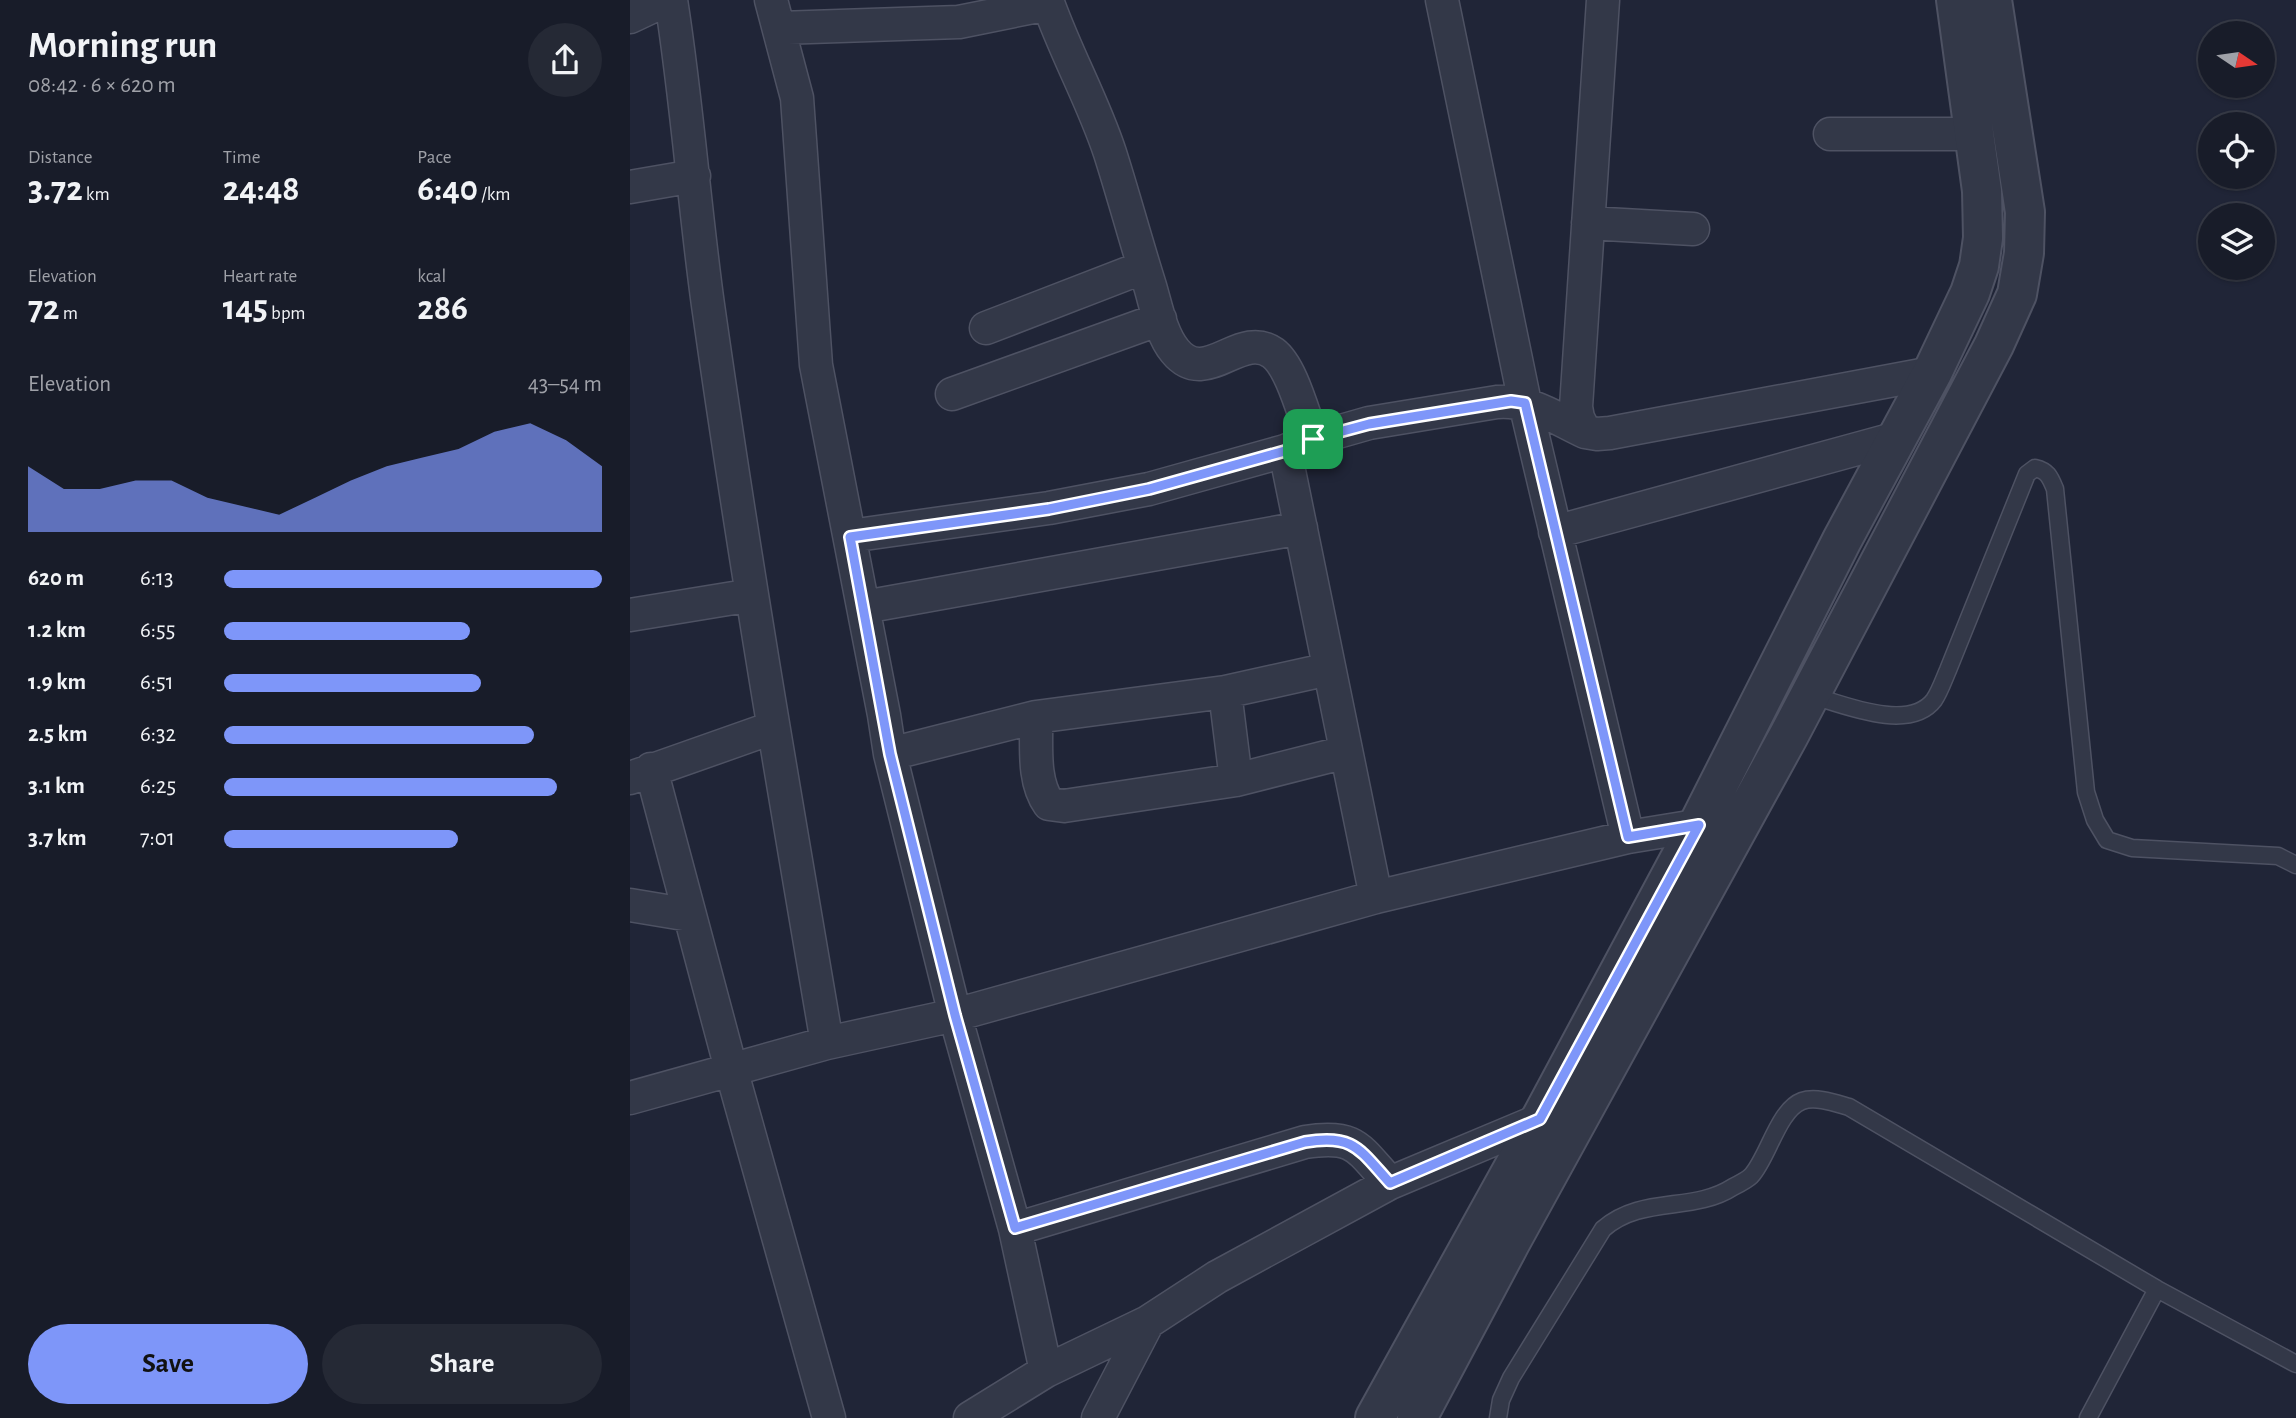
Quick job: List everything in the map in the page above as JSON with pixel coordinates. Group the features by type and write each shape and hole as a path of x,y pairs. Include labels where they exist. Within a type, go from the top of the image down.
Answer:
{"street":[{"path":"630,17 666,0"},
{"path":"671,0 683,79 708,303 772,728 827,1043"},
{"path":"1442,0 1525,403 1628,837"},
{"path":"1585,432 1576,407 1602,0"},
{"path":"1375,1418 1699,825 1842,540 1932,373 1970,293 1979,266 1983,237 1982,191 1956,0"},
{"path":"1417,1418 1810,695 1994,345 2017,294 2024,253 2025,212 1992,0"},
{"path":"1046,1371 1015,1228 955,1015 890,754 816,365 797,98 775,14 959,22 1047,2 1109,150 1160,319 1173,349 1184,360 1198,364 1214,362 1249,346 1262,348 1274,354 1286,370 1299,445 1301,528 1376,897"},
{"path":"1830,134 1974,134"},
{"path":"630,187 694,176"},
{"path":"1588,223 1693,229"},
{"path":"986,328 1144,267"},
{"path":"952,394 1160,319"},
{"path":"850,537 1049,509 1124,494 1369,424 1458,408 1511,401 1525,403 1585,432 1597,434 1932,373"},
{"path":"1555,532 1897,438"},
{"path":"864,607 1301,528"},
{"path":"630,615 752,595"},
{"path":"890,754 1036,717 1225,692 1329,670"},
{"path":"1225,692 1236,780"},
{"path":"1036,717 1038,775 1042,793 1049,804 1064,806 1236,780 1346,752"},
{"path":"772,728 641,774 690,915 829,1418"},
{"path":"630,1098 827,1043 955,1015 1376,897 1628,837 1744,818"},
{"path":"630,905 690,915"},
{"path":"970,1418 1046,1371 1148,1322 1217,1277 1390,1183 1540,1119"},
{"path":"1015,1228 1305,1142 1328,1138 1344,1140 1358,1149 1390,1183"},
{"path":"1098,1418 1148,1322"}],"lane":[{"path":"1810,695 1890,716 1913,715 1933,701 2027,474 2035,468 2044,470 2054,489 2086,792 2095,820 2107,840 2132,848 2278,856 2296,865"},
{"path":"1498,1418 1501,1400 1511,1378 1603,1229 1617,1217 1641,1208 1709,1198 1730,1190 1751,1175 1789,1111 1801,1102 1817,1100 1849,1107 2157,1289 2296,1364"},
{"path":"2088,1418 2157,1289"}],"route":[{"path":"1497,402 1525,403 1628,837 1699,825 1540,1119 1390,1183 1358,1149 1344,1140 1328,1138 1305,1142 1015,1228 955,1015 890,754 850,537 1049,509 1149,489 1285,451 1313,439 1369,424 1433,412 1497,402"}]}
